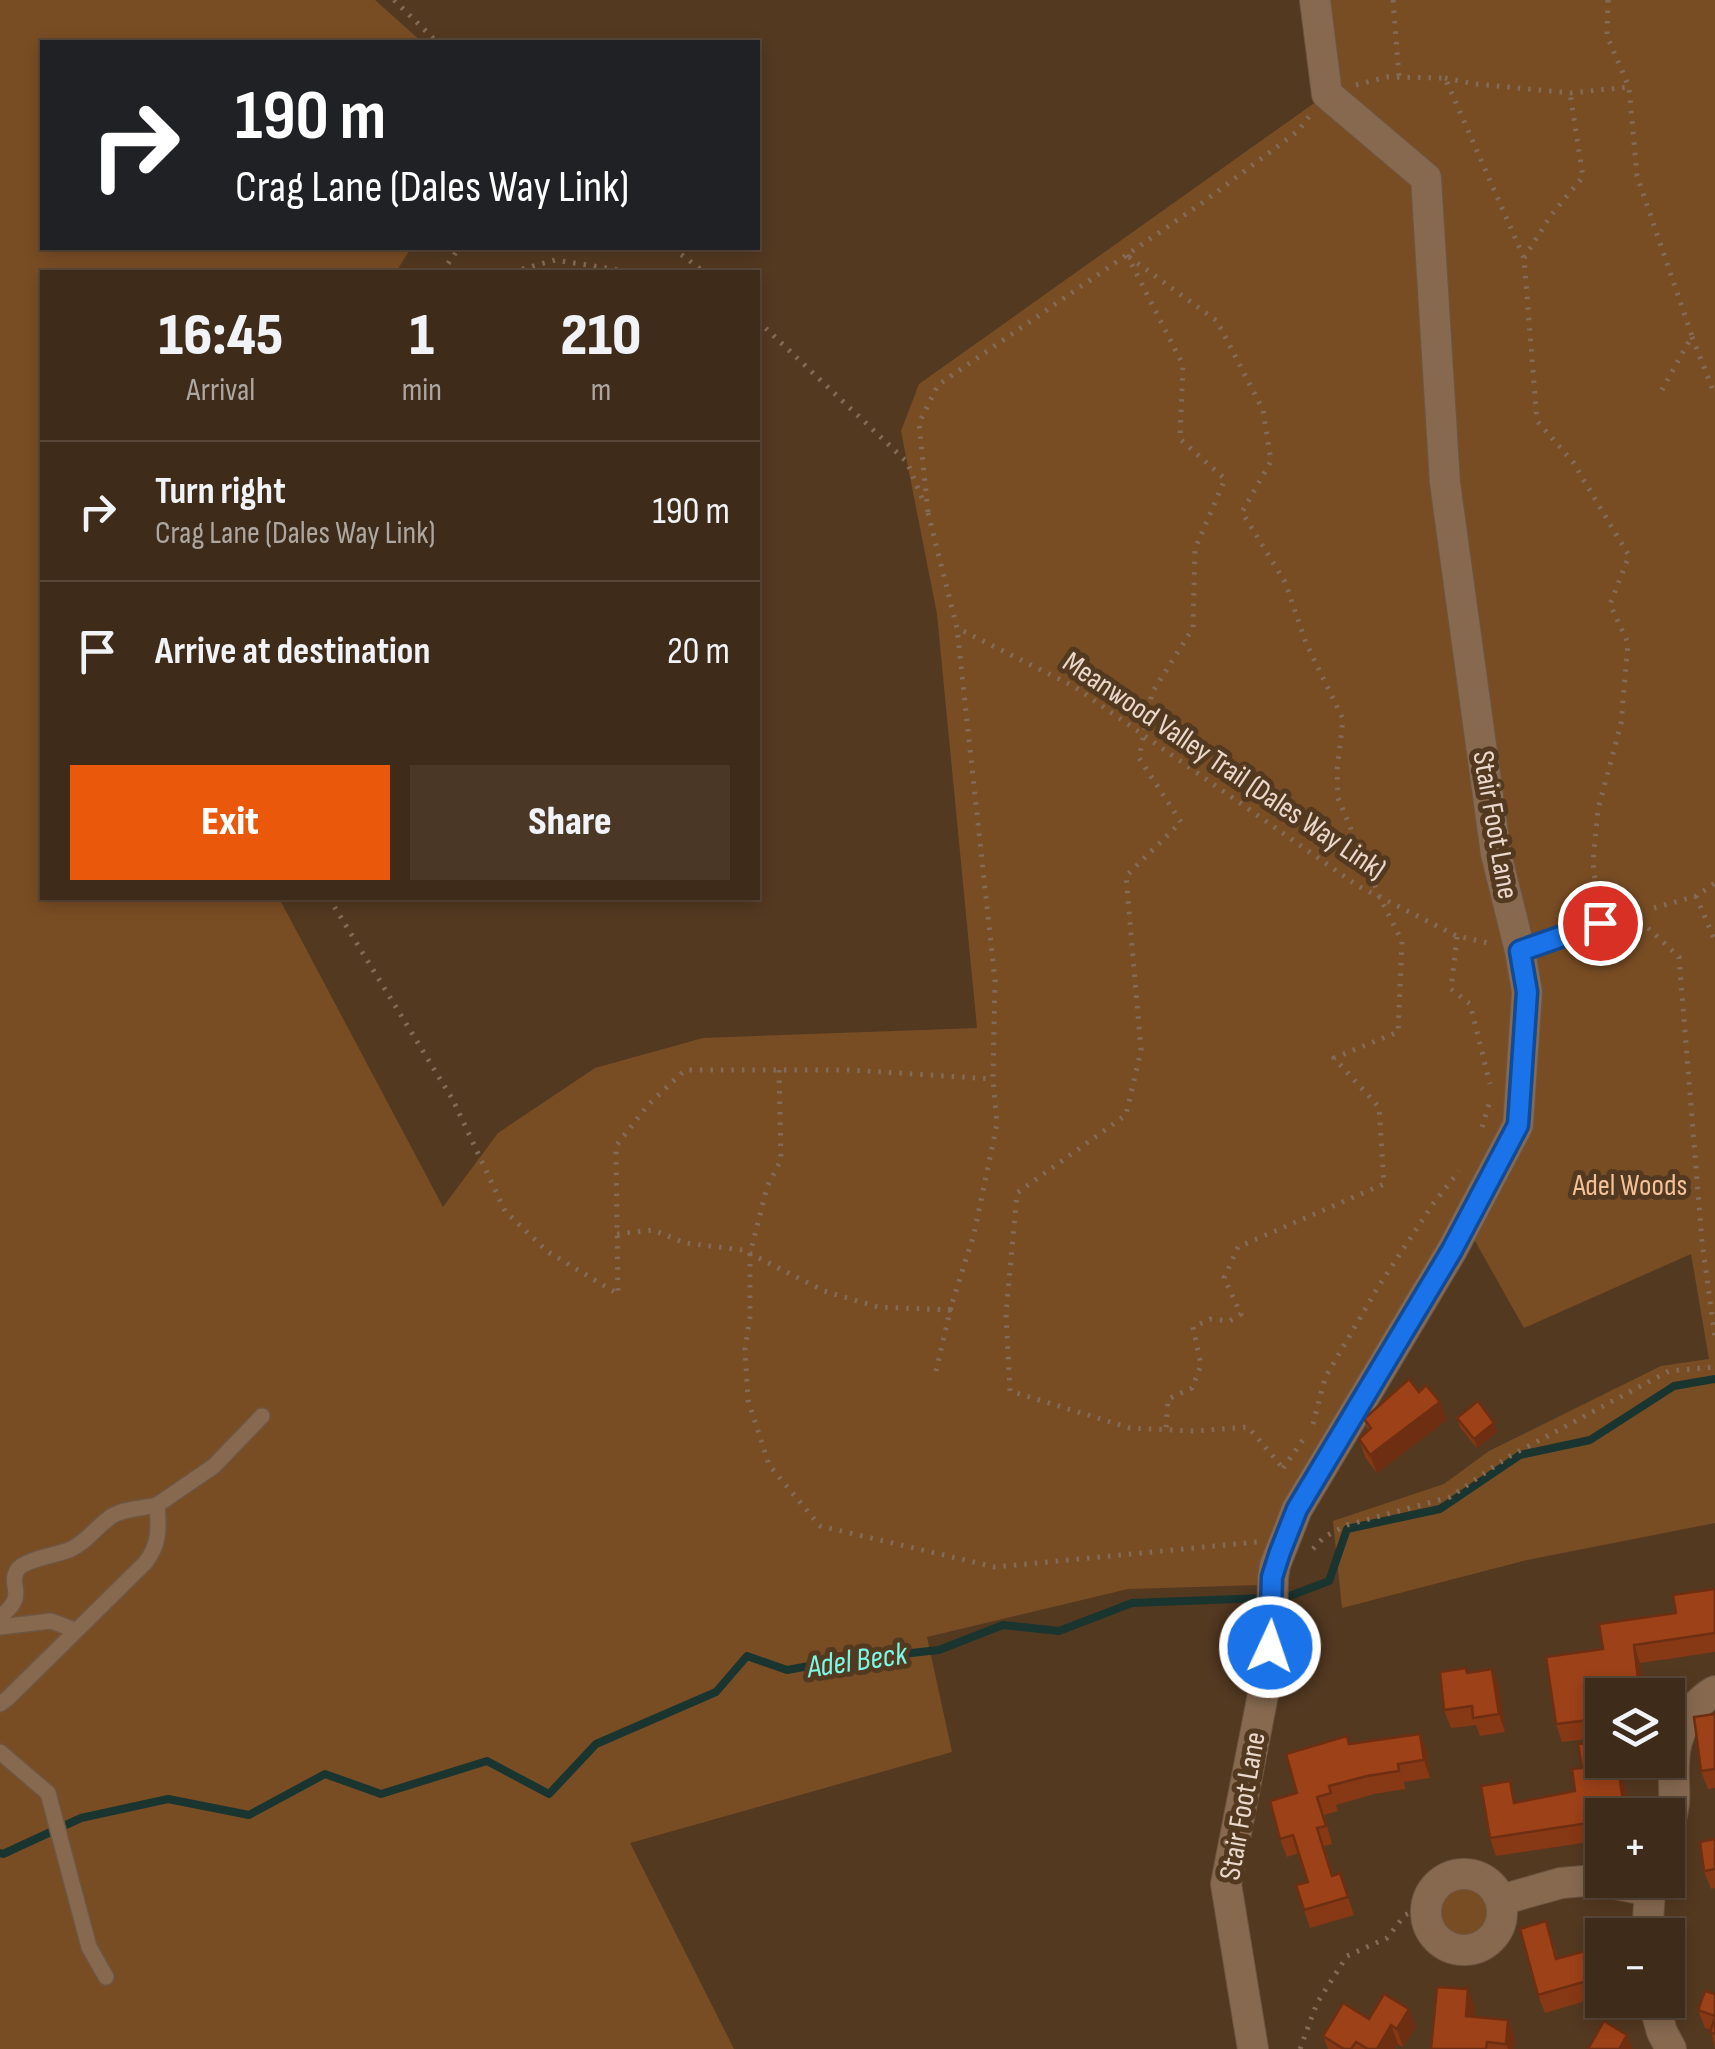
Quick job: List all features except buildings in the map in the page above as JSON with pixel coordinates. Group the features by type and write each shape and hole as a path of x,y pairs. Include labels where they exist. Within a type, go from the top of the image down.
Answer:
{"street":[{"path":"1315,0 1327,94"},
{"name":"Stair Foot Lane","path":"1252,2049 1226,1884 1267,1674 1276,1564 1297,1509 1452,1250 1518,1125 1527,992 1496,854 1445,483 1426,178 1327,94"},
{"path":"1675,1798 1674,1750 1679,1734 1699,1703 1715,1692"},
{"path":"1474,1874 1494,1888 1502,1912 1500,1925 1494,1936 1473,1950 1448,1947 1430,1930 1426,1906 1430,1893 1448,1876 1474,1874"},
{"path":"1500,1900 1561,1882 1585,1881"},
{"path":"1658,2018 1671,2049"}],"lane":[{"path":"1520,951 1634,914"},
{"path":"0,1617 12,1608 16,1598 17,1570 73,1549 114,1514 157,1505 214,1466 262,1416"},
{"path":"0,1704 146,1563 155,1551 160,1532 157,1505"},
{"path":"0,1627 51,1621 75,1630"},
{"path":"0,1752 48,1793 88,1947 106,1978"}],"path":[{"path":"394,0 436,40"},
{"path":"1393,0 1399,77"},
{"path":"1608,0 1607,36 1629,88 1637,176 1715,395"},
{"path":"617,1234 653,1230 685,1243 742,1250 824,1291 878,1307 950,1310 974,1234 997,1124 993,1079 995,981 957,628 928,512 919,423 938,385 1202,204 1298,131 1327,94 1368,81 1399,77 1570,92 1629,88"},
{"path":"1444,78 1524,258 1537,421 1573,462 1629,556 1610,604 1628,643 1622,724 1598,808 1593,862 1600,923"},
{"path":"1524,258 1583,177 1570,92"},
{"path":"676,250 701,270"},
{"path":"1127,255 1184,365 1180,440 1225,479 1195,548 1194,628 1152,693 1139,758 1182,822 1126,876 1141,1050 1126,1115 1017,1193 1006,1314 1010,1391 1130,1428 1194,1431 1248,1427 1282,1466 1297,1509"},
{"path":"1127,255 1217,321 1263,410 1271,461 1242,512 1285,582 1306,643 1343,719 1338,798 1402,941 1398,1032 1334,1058 1379,1106 1384,1184 1238,1247 1224,1278 1241,1314 1230,1321 1210,1319 1193,1327 1201,1365 1192,1388 1168,1398 1166,1430"},
{"path":"519,270 555,260 619,270"},
{"path":"760,322 907,462 928,512"},
{"path":"1658,397 1692,336"},
{"name":"Meanwood Valley Trail (Dales Way Link)","path":"957,628 1074,687 1358,886 1457,936 1520,951"},
{"path":"1715,883 1696,896 1634,914 1678,957 1702,1242 1715,1337"},
{"path":"1696,896 1715,941"},
{"path":"330,900 453,1100 506,1211 548,1252 618,1294 616,1146 648,1106 685,1070 850,1070 993,1079"},
{"path":"1457,936 1450,989 1470,1004 1492,1092 1479,1137"},
{"path":"779,1070 780,1160 768,1186 750,1254 750,1317 745,1350 748,1400 769,1465 820,1526 995,1566 1255,1541 1276,1564 1307,1556 1324,1538 1347,1525 1450,1497 1508,1456 1669,1371 1715,1368"},
{"path":"1282,1466 1312,1428 1325,1378 1378,1286 1464,1165"},
{"path":"936,1371 952,1304"},
{"path":"1300,2049 1316,2004 1347,1956 1387,1938 1404,1915 1426,1906"}],"green space":[{"name":"Adel Woods","path":"0,0 375,0 420,40 40,40 40,250 410,250 397,270 40,270 40,900 280,900 443,1207 498,1133 595,1068 703,1038 977,1028 937,614 901,431 919,384 1327,94 1315,0 1715,0 1715,1523 1527,1560 1342,1608 1333,1521 1444,1484 1489,1451 1661,1366 1709,1359 1691,1254 1524,1328 1461,1216 1259,1585 1128,1589 927,1637 952,1752 630,1843 734,2049 0,2049"},
{"path":"1464,1887 1482,1894 1489,1912 1482,1930 1464,1937 1446,1930 1439,1912 1446,1894"}],"waterway":[{"name":"Adel Beck","path":"1278,1597 1329,1581 1347,1529 1440,1509 1520,1455 1590,1440 1674,1386 1715,1379"},
{"name":"Adel Beck","path":"0,1853 81,1818 168,1799 249,1815 325,1774 381,1794 487,1761 549,1794 596,1744 716,1692 747,1656 787,1670 939,1650 1003,1625 1059,1631 1132,1603 1264,1598"}],"route":[{"path":"1270,1647 1272,1577 1297,1509 1452,1250 1518,1125 1527,992 1520,951 1600,923"}]}
